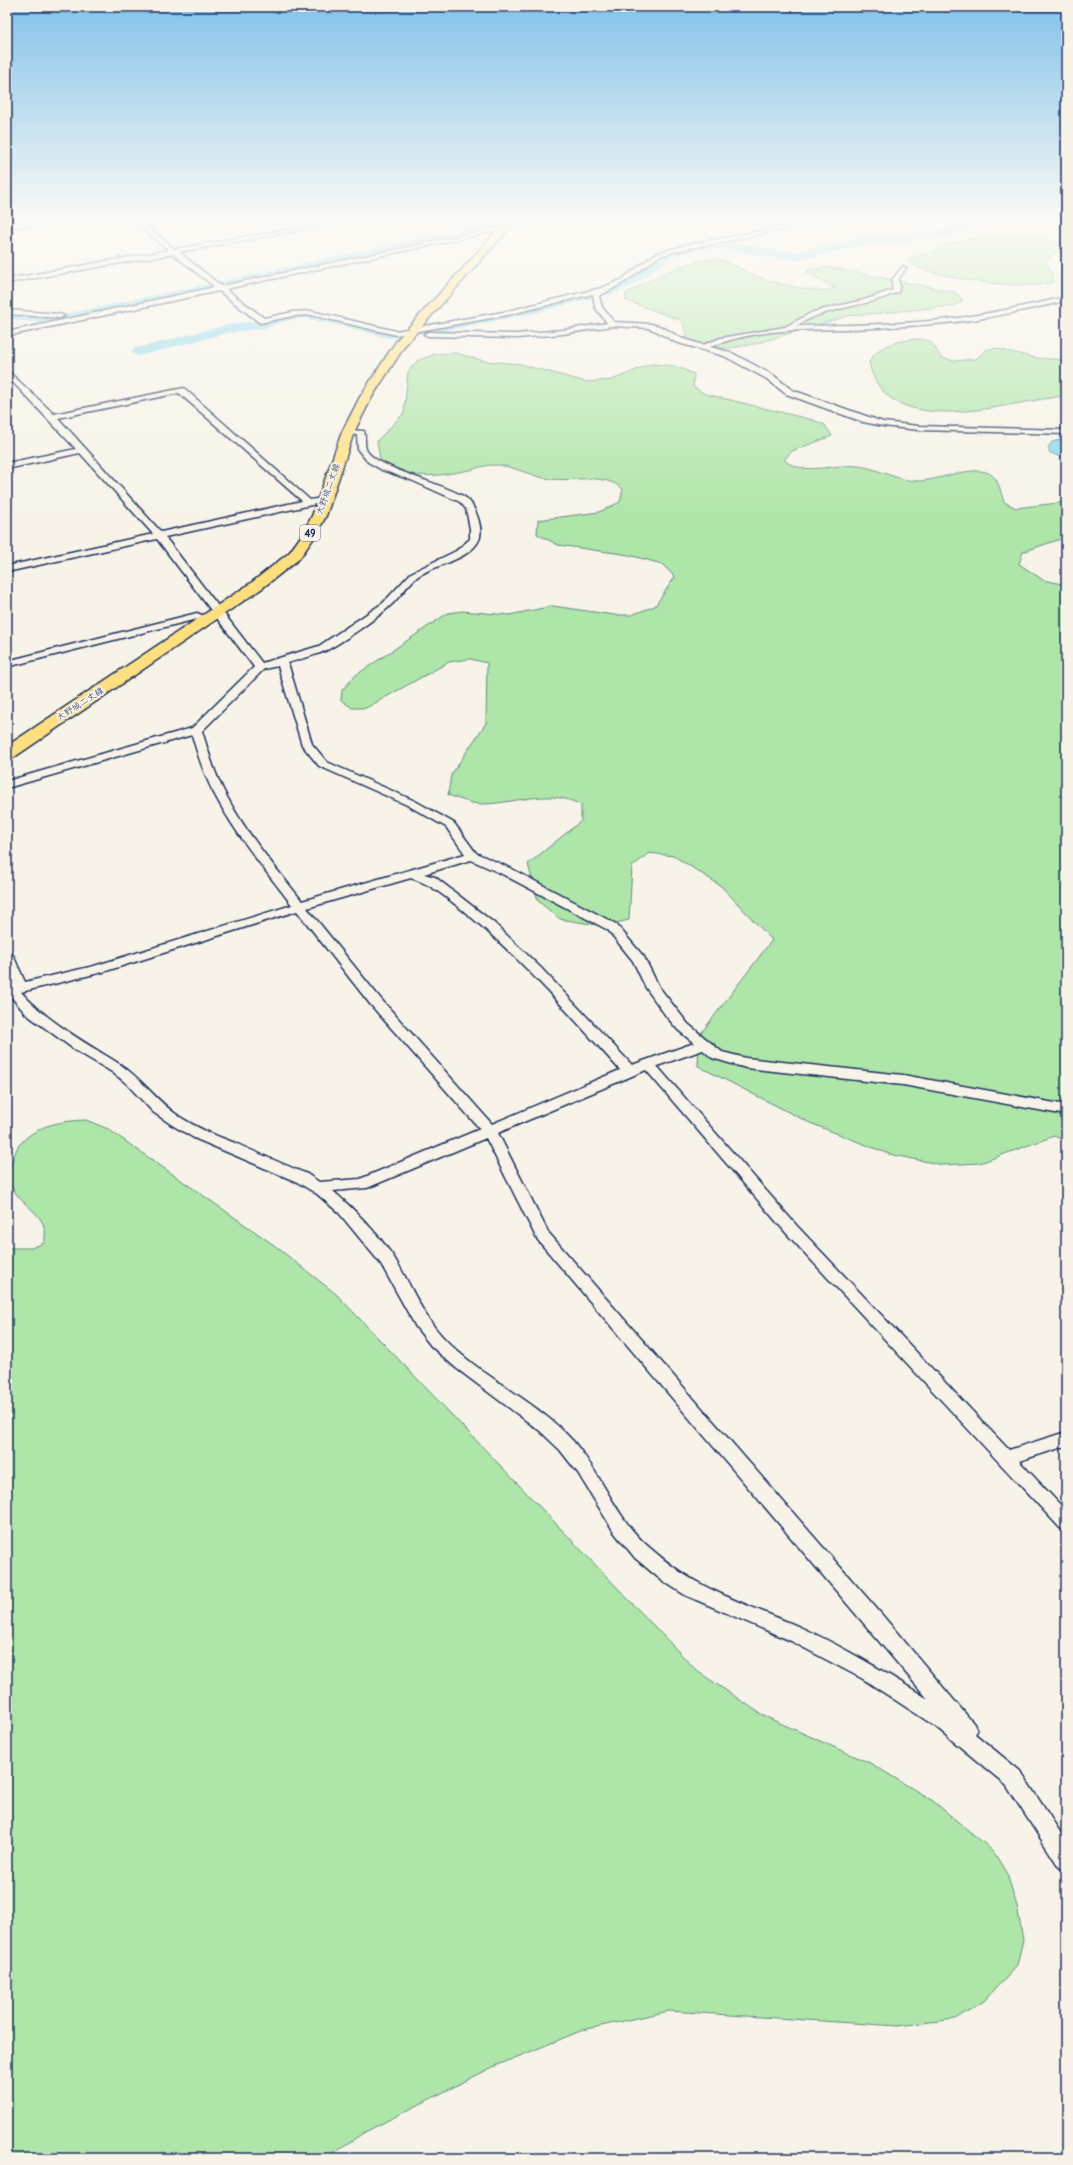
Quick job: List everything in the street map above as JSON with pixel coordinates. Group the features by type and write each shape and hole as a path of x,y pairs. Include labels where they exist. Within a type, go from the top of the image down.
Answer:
{"main road":[{"name":"大野城二丈線","path":"7,754 218,611 283,566 294,556 309,535 325,499 348,432 366,397 408,334 419,322"}],"street":[{"path":"7,334 61,322"},
{"path":"345,322 386,333 517,336 563,332 612,324 653,327 678,340 727,354 765,374 789,392 825,404 853,416 883,424 919,428 1066,432"},
{"path":"408,334 463,322"},
{"path":"788,328 796,322"},
{"path":"704,347 721,340 788,328 845,327 931,322"},
{"path":"7,372 11,382 52,417 159,535 260,666"},
{"path":"52,417 182,390 308,502"},
{"path":"7,785 196,730 260,666 282,662 323,648 386,606 414,575 459,553 474,539 475,529 470,509 463,500 414,478 384,468 371,460 362,450 361,433 348,432"},
{"path":"7,466 82,450"},
{"path":"7,569 325,499"},
{"path":"7,664 197,616 206,619"},
{"path":"282,662 307,745 313,754 323,764 411,803 450,825 472,856 506,871 612,928 639,960 653,988 671,1013 683,1027 718,1055 746,1063 903,1080 998,1096 1066,1110"},
{"path":"196,730 207,766 221,797 258,854 375,1001 489,1130 542,1235 871,1616 986,1754"},
{"path":"13,988 70,976 299,906 412,875 472,856"},
{"path":"412,875 431,880 490,926 536,970 630,1072"},
{"path":"7,955 13,991 31,1011 80,1047 117,1069 164,1113 199,1134 274,1165 318,1187 344,1209 387,1260 422,1323 437,1341 462,1363 546,1426 566,1445 584,1468 620,1527 641,1552 667,1573 692,1589 798,1635 870,1674 942,1719 986,1754 1012,1778 1066,1860"},
{"path":"318,1187 362,1184 648,1064 704,1045"},
{"path":"648,1064 792,1230 1005,1459 1066,1522"},
{"path":"1005,1459 1066,1439"}],"green space":[{"path":"682,322 828,322 754,344 731,348 705,347 688,341"},
{"path":"915,339 927,340 932,344 942,358 954,361 976,359 986,350 994,348 1036,358 1066,360 1066,396 984,409 954,412 925,411 900,403 880,388 869,363 882,348 894,343"},
{"path":"456,353 484,361 520,364 586,382 612,380 651,364 675,366 694,374 693,387 705,394 813,420 825,425 832,436 792,451 784,460 792,465 810,469 849,466 866,467 912,481 928,480 962,472 979,471 986,472 994,477 1004,502 1016,508 1066,502 1066,537 1023,552 1019,564 1043,580 1066,585 1066,1141 1054,1136 980,1163 943,1165 889,1154 810,1123 698,1066 699,1036 772,940 721,886 674,856 649,853 632,867 629,920 603,926 560,919 538,901 528,864 581,821 581,805 556,797 530,798 491,804 478,804 467,802 448,795 451,775 486,723 487,663 470,659 449,662 366,708 352,708 341,700 342,690 356,675 448,613 462,611 509,615 553,606 614,615 631,615 655,606 675,577 662,564 629,555 558,545 537,534 538,520 599,512 620,502 623,489 615,484 597,479 559,480 543,478 500,465 424,476 392,467 380,460 377,441 404,413 408,372 417,361 435,354"},
{"path":"86,1120 108,1129 274,1245 336,1294 697,1671 764,1716 870,1763 933,1801 993,1851 1007,1874 1017,1906 1023,1940 1017,1965 984,2001 955,2019 898,2026 669,2011 583,2030 493,2067 365,2132 325,2158 7,2158 7,1248 31,1248 44,1243 45,1233 43,1224 39,1217 14,1192 9,1180 9,1174 17,1148 35,1132 59,1123"}],"water":[{"path":"1066,438 1066,459 1050,453 1048,448 1052,442"}],"waterway":[{"path":"138,352 227,329 265,324 269,322"},
{"path":"345,322 388,334 438,328 468,322"}]}
